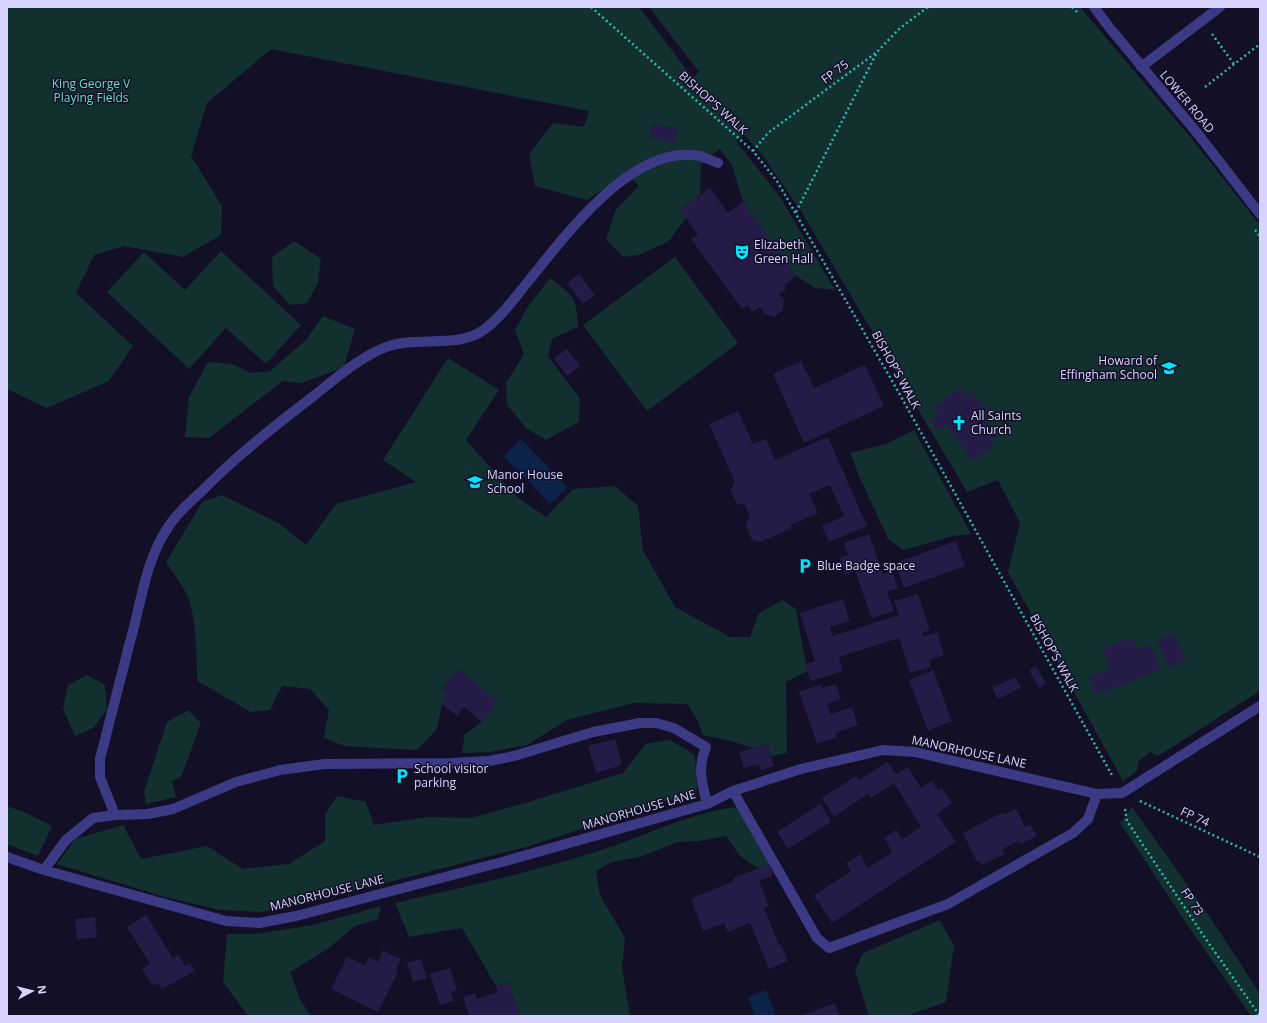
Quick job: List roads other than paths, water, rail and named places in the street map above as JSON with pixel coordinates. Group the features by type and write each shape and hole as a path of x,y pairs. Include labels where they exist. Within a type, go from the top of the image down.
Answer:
{"street":[{"name":"LOWER ROAD","path":"1094,7 1260,214"},
{"path":"1141,67 1220,7"},
{"path":"115,815 100,777 100,759 152,558 159,541 169,524 181,511 218,474 258,439 341,374 375,353 397,344 458,339 473,336 485,329 507,307 581,216 611,189 641,169 660,160 680,156 699,156 718,162"},
{"name":"MANORHOUSE LANE","path":"7,857 44,870 226,921 259,923 296,916 502,862 707,804 733,791 801,769 883,750 915,752 1097,794 1122,793 1260,706"},
{"path":"44,870 66,840 93,818 115,815 148,814 173,809 236,782 280,770 339,763 451,763 489,760 514,756 593,732 640,723 656,723 674,728 706,748 701,758 700,772 707,804"},
{"path":"733,791 817,938 829,948 948,904 983,884 1073,832 1088,819 1097,794"}],"water":[{"path":"521,439 568,487 550,504 503,456"},
{"path":"766,990 776,1016 755,1016 748,997"}],"place":[{"name":"Elizabeth Green Hall","path":"742,252"},
{"name":"Howard of Effingham School","path":"1169,368"},
{"name":"All Saints Church","path":"959,423"},
{"name":"Manor House School","path":"475,482"},
{"name":"Blue Badge space","path":"805,566"},
{"name":"School visitor parking","path":"402,776"}],"park label":[{"name":"King George V Playing Fields","path":"91,91"}]}
